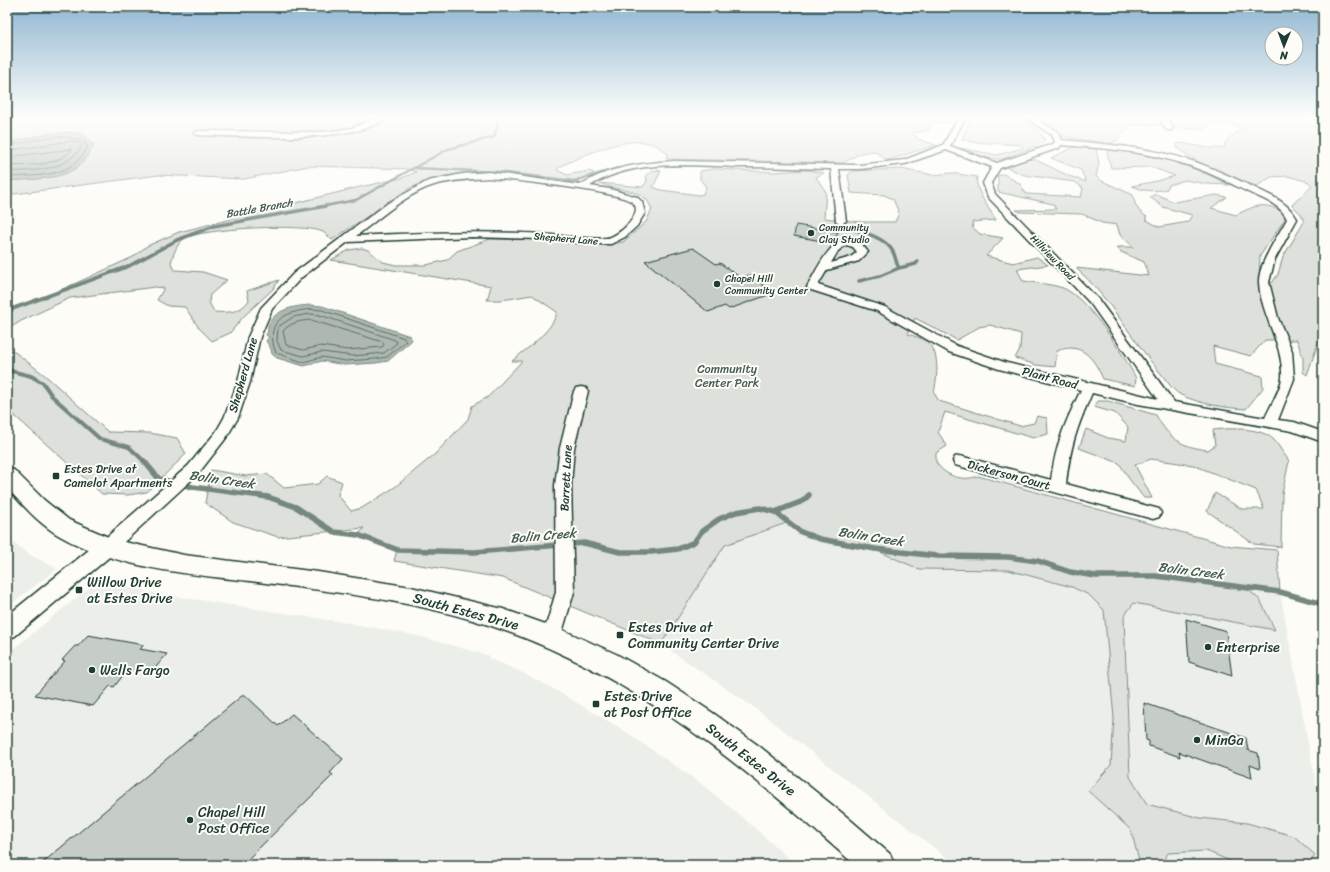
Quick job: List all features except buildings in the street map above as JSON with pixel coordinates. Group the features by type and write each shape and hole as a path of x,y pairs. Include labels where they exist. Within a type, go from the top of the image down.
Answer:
{"main road":[{"name":"South Estes Drive","path":"7,475 36,504 67,530 107,547 179,563 339,584 403,595 438,602 503,619 552,636 663,694 718,732 769,771 879,865"}],"street":[{"path":"583,187 596,178 615,171 662,165 688,163 859,167 905,162 918,158"},
{"path":"973,158 997,166 1022,158"},
{"path":"1171,158 1185,161 1266,197 1280,204 1290,213 1292,219 1270,259 1264,282 1272,318 1286,351 1288,379 1270,423"},
{"path":"835,166 841,221"},
{"name":"Hillview Road","path":"997,166 987,183 991,194 1094,301 1169,406"},
{"name":"Shepherd Lane","path":"107,547 192,470 221,435 231,418 244,382 254,337 266,308 298,275 391,205 418,189 439,181 471,176 500,176 583,187 634,199 639,204 640,208 638,218 622,235 612,241 589,241 541,236 472,234 347,239"},
{"name":"Plant Road","path":"824,268 812,287 881,310 933,339 973,357 1088,388 1169,406 1270,423 1303,430 1323,437"},
{"name":"Dickerson Court","path":"1058,488 1062,456 1069,430 1088,388"},
{"name":"Barrett Lane","path":"552,636 565,592 566,561 563,485 566,448 581,391"},
{"name":"Dickerson Court","path":"960,461 1153,513"},
{"path":"7,629 107,547"}],"shaded area":[{"path":"789,522 801,532 1280,592 1323,823 1323,865 956,865 755,708 661,644 725,545"},
{"path":"7,538 30,555 56,568 56,570 7,607"},
{"path":"97,581 166,595 348,623 418,636 490,656 488,658 517,670 550,687 620,728 700,783 741,816 796,865 7,865 7,654"}],"green space":[{"path":"50,158 580,158 558,168 557,170 567,175 589,171 594,173 577,182 508,173 472,173 444,176 408,189 332,240 323,232 313,229 276,227 210,232 194,235 184,239 177,246 171,263 175,270 203,272 227,280 210,295 209,302 214,312 229,312 238,310 242,308 249,300 247,291 279,280 273,289 244,316 230,333 212,341 199,328 185,307 168,306 157,300 164,288 155,287 70,298 21,321 7,330 7,309 56,292 133,257 147,246 179,232 402,178 416,172 409,169 308,166 244,179 158,175 7,195 7,181 52,177"},
{"path":"666,158 853,158 843,163"},
{"path":"883,158 895,158 888,160"},
{"path":"986,158 1006,158 1003,159"},
{"path":"1051,158 1098,158 1099,163 1096,176 1102,181 1133,195 1137,208 1147,217 1145,219 1159,227 1188,222 1192,215 1163,207 1150,197 1156,194 1174,202 1216,195 1227,197 1211,208 1236,215 1255,207 1271,207 1284,213 1285,219 1260,256 1259,278 1272,283 1278,274 1283,257 1304,222 1301,214 1292,205 1312,186 1309,182 1288,176 1271,177 1257,186 1236,179 1192,158 1323,158 1323,329 1307,375 1303,372 1303,358 1297,340 1265,340 1251,356 1213,346 1215,364 1262,376 1263,388 1246,409 1221,407 1204,403 1188,398 1175,391 1151,362 1100,292 1076,268 1149,276 1144,262 1121,252 1117,247 1134,247 1120,235 1117,225 1102,223 1082,214 1020,212 1016,210 1056,209 1053,204 998,192 998,176 1004,174 1020,184 1026,194 1081,197 1083,188 1075,182 1024,175 1006,167 1023,160 1034,159 1069,176 1086,182 1081,170"},
{"path":"1108,158 1156,158 1199,171 1229,185 1207,184 1185,180 1169,185 1167,189 1153,191 1132,186 1175,176 1151,167 1111,168"},
{"name":"Community Center Park","path":"714,169 776,172 805,170 824,173 816,177 826,192 824,218 861,222 895,222 899,213 893,199 884,195 851,193 848,175 853,171 901,169 933,175 951,173 977,177 980,193 996,220 972,222 973,228 980,234 1003,238 986,256 1013,263 1037,257 1048,265 1017,269 1023,281 1063,288 1083,303 1104,328 1123,355 1136,378 1135,386 1103,379 1091,358 1080,350 1065,348 1057,351 1055,367 1036,365 1015,358 1020,349 1021,334 990,325 979,327 957,340 915,318 908,334 926,341 931,345 934,351 937,373 934,393 939,401 1020,426 1034,423 1037,416 1047,418 1048,434 1033,438 945,412 938,432 947,446 936,453 936,462 944,471 960,478 972,478 978,476 1231,546 1277,550 1280,592 1246,588 1260,600 1275,630 1134,603 1124,616 1130,777 1147,804 1200,818 1247,823 1294,836 1315,855 1309,865 1240,865 1206,851 1168,853 1160,865 1140,865 1131,830 1088,791 1111,765 1114,718 1104,610 1089,595 1072,587 1008,570 919,569 871,548 820,539 801,532 789,522 725,545 661,644 503,578 394,561 397,550 358,535 364,528 278,537 233,522 205,503 211,470 246,476 267,474 284,488 318,484 327,476 342,482 338,495 351,511 362,508 395,487 435,454 468,419 472,406 488,397 522,361 512,361 545,333 557,312 532,295 502,300 487,300 491,286 331,260 349,250 362,248 368,250 383,262 396,265 426,265 447,260 457,251 490,239 562,240 604,245 623,242 646,222 652,209 647,200 641,195 599,183 643,187 647,181 646,175 653,170 661,171 653,187 661,190 699,195 703,194 706,187 700,179 700,171"},
{"path":"7,346 47,377 108,432 149,433 177,438 186,454 147,492 128,495 102,494 7,409"},
{"path":"1098,401 1108,401 1156,415 1171,436 1184,444 1199,449 1208,450 1215,445 1213,430 1245,429 1269,436 1274,440 1289,461 1282,494 1281,547 1254,544 1207,511 1215,493 1242,509 1264,509 1256,490 1193,465 1151,459 1135,465 1152,498 1144,498 1119,463 1079,448 1086,429 1108,438 1126,441 1128,427 1115,413 1094,407"}],"water":[{"path":"7,158 86,158 73,170 55,177 7,181"},
{"path":"311,305 322,306 410,336 412,340 388,361 376,363 345,365 322,361 304,366 277,358 272,354 266,341 269,337 266,335 269,323 282,311 293,307"}],"waterway":[{"name":"Battle Branch","path":"320,207 356,200 432,158"},
{"path":"415,168 499,172 574,181 618,168"},
{"name":"Battle Branch","path":"7,311 129,266 177,240 214,226 326,206"},
{"path":"822,224 851,229 882,240 894,254 899,268"},
{"path":"899,268 916,264 918,261"},
{"path":"859,281 880,276 899,268"},
{"name":"Bolin Creek","path":"7,370 31,376 43,383 52,396 100,439 129,447 144,461"},
{"name":"Bolin Creek","path":"144,461 159,479 193,487 268,497 296,507 334,532 358,535 398,550 474,552 584,543 620,552 651,552 678,549 694,542 702,531 719,519 736,512 760,508 775,512"},
{"path":"775,512 803,501 809,495"},
{"name":"Bolin Creek","path":"775,512 801,532 820,539 875,549 937,556 1008,557 1038,561 1070,572 1096,576 1156,576 1280,592 1323,604"}],"place":[{"name":"Community Clay Studio","path":"811,233"},
{"name":"Chapel Hill Community Center","path":"717,284"},
{"name":"Estes Drive at Camelot Apartments","path":"56,476"},
{"name":"Willow Drive at Estes Drive","path":"79,590"},
{"name":"Estes Drive at Community Center Drive","path":"620,635"},
{"name":"Enterprise","path":"1208,647"},
{"name":"Wells Fargo","path":"92,670"},
{"name":"Estes Drive at Post Office","path":"596,704"},
{"name":"MinGa","path":"1197,740"},
{"name":"Chapel Hill Post Office","path":"190,820"}]}
